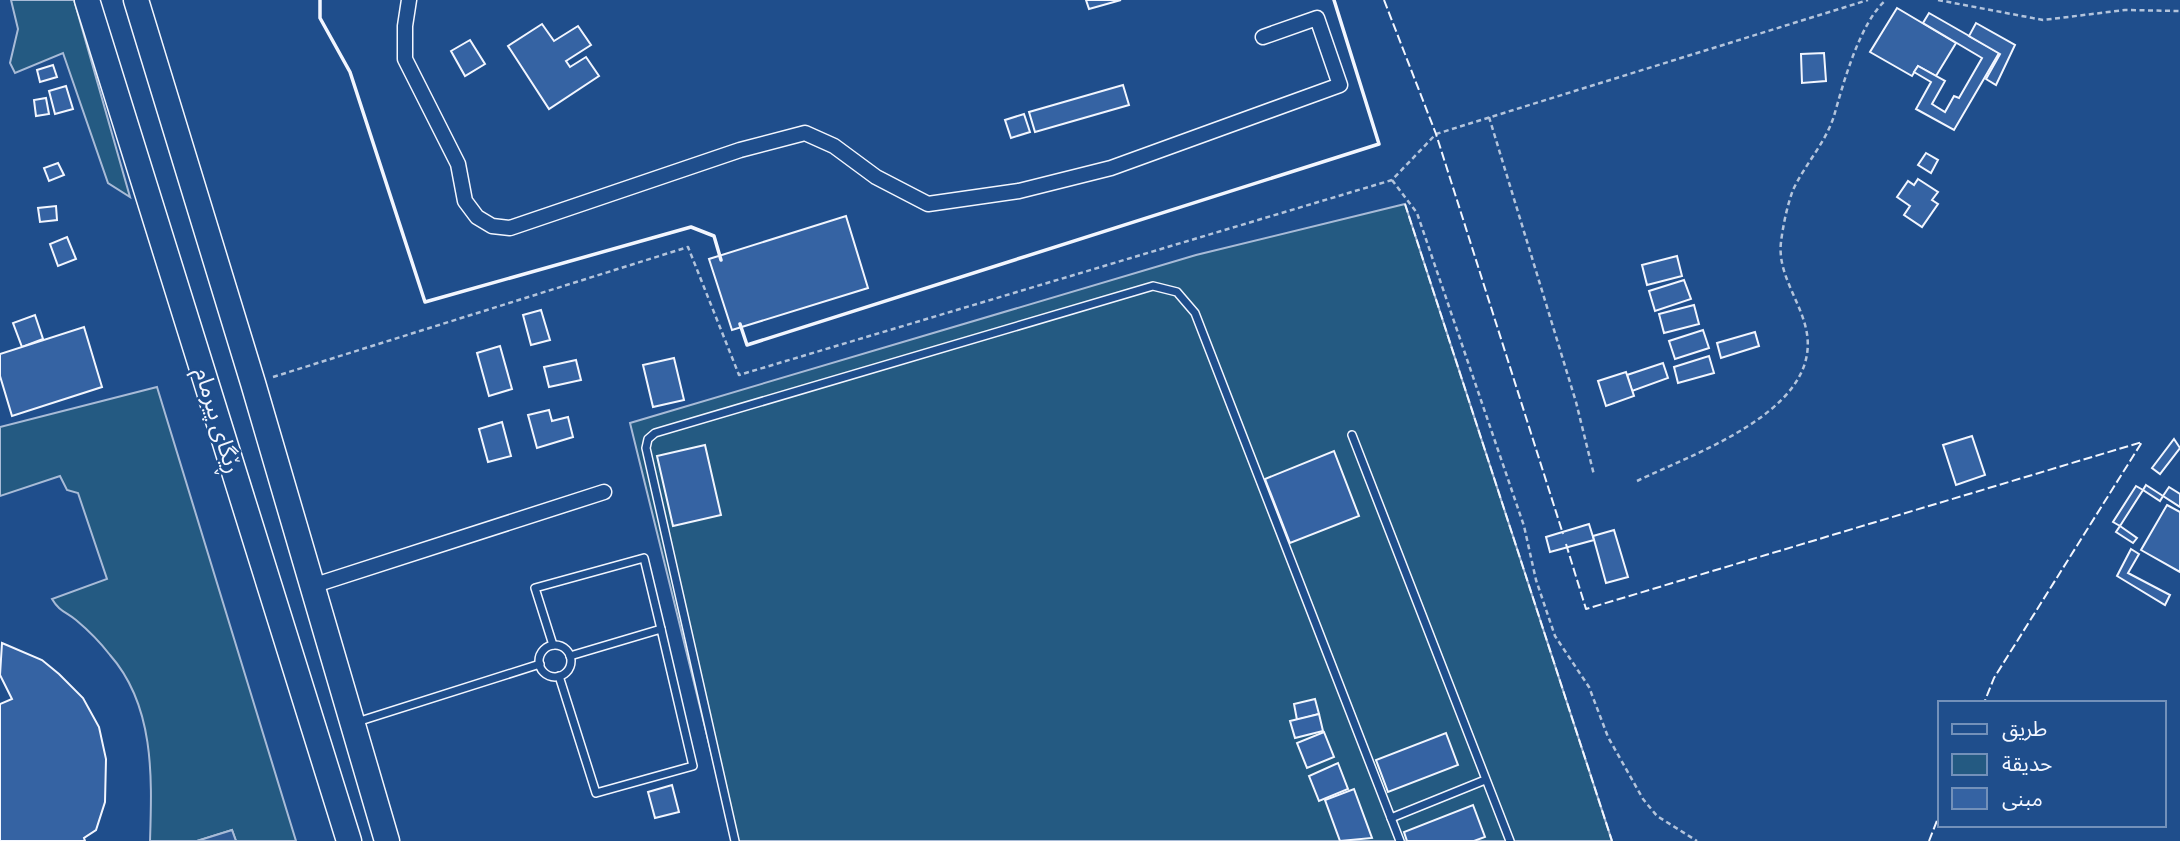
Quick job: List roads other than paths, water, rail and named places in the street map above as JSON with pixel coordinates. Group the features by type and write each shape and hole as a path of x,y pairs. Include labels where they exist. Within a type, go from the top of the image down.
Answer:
{"highway":[{"name":"ڕێگای پیرمام","path":"87,0 349,841"},
{"name":"ڕێگای پیرمام","path":"135,0 253,383 387,841"}],"street":[{"path":"409,0 405,26 405,59 458,164 465,201 484,222 510,228 740,150 805,133 834,146 876,177 928,204 1019,191 1111,168 1339,85 1317,18 1263,37"},
{"path":"312,586 604,492"}],"lane":[{"path":"735,841 646,448 648,439 655,433 1153,286 1177,292 1195,313 1400,841"},
{"path":"1352,435 1510,841"},
{"path":"553,645 535,589 645,558 693,766 596,793 559,676"},
{"path":"570,656 661,629"},
{"path":"553,645 566,649 570,656 567,671 559,676 547,674 540,664 544,650 553,645"},
{"path":"353,723 540,664"},
{"path":"1391,818 1485,780"}]}
